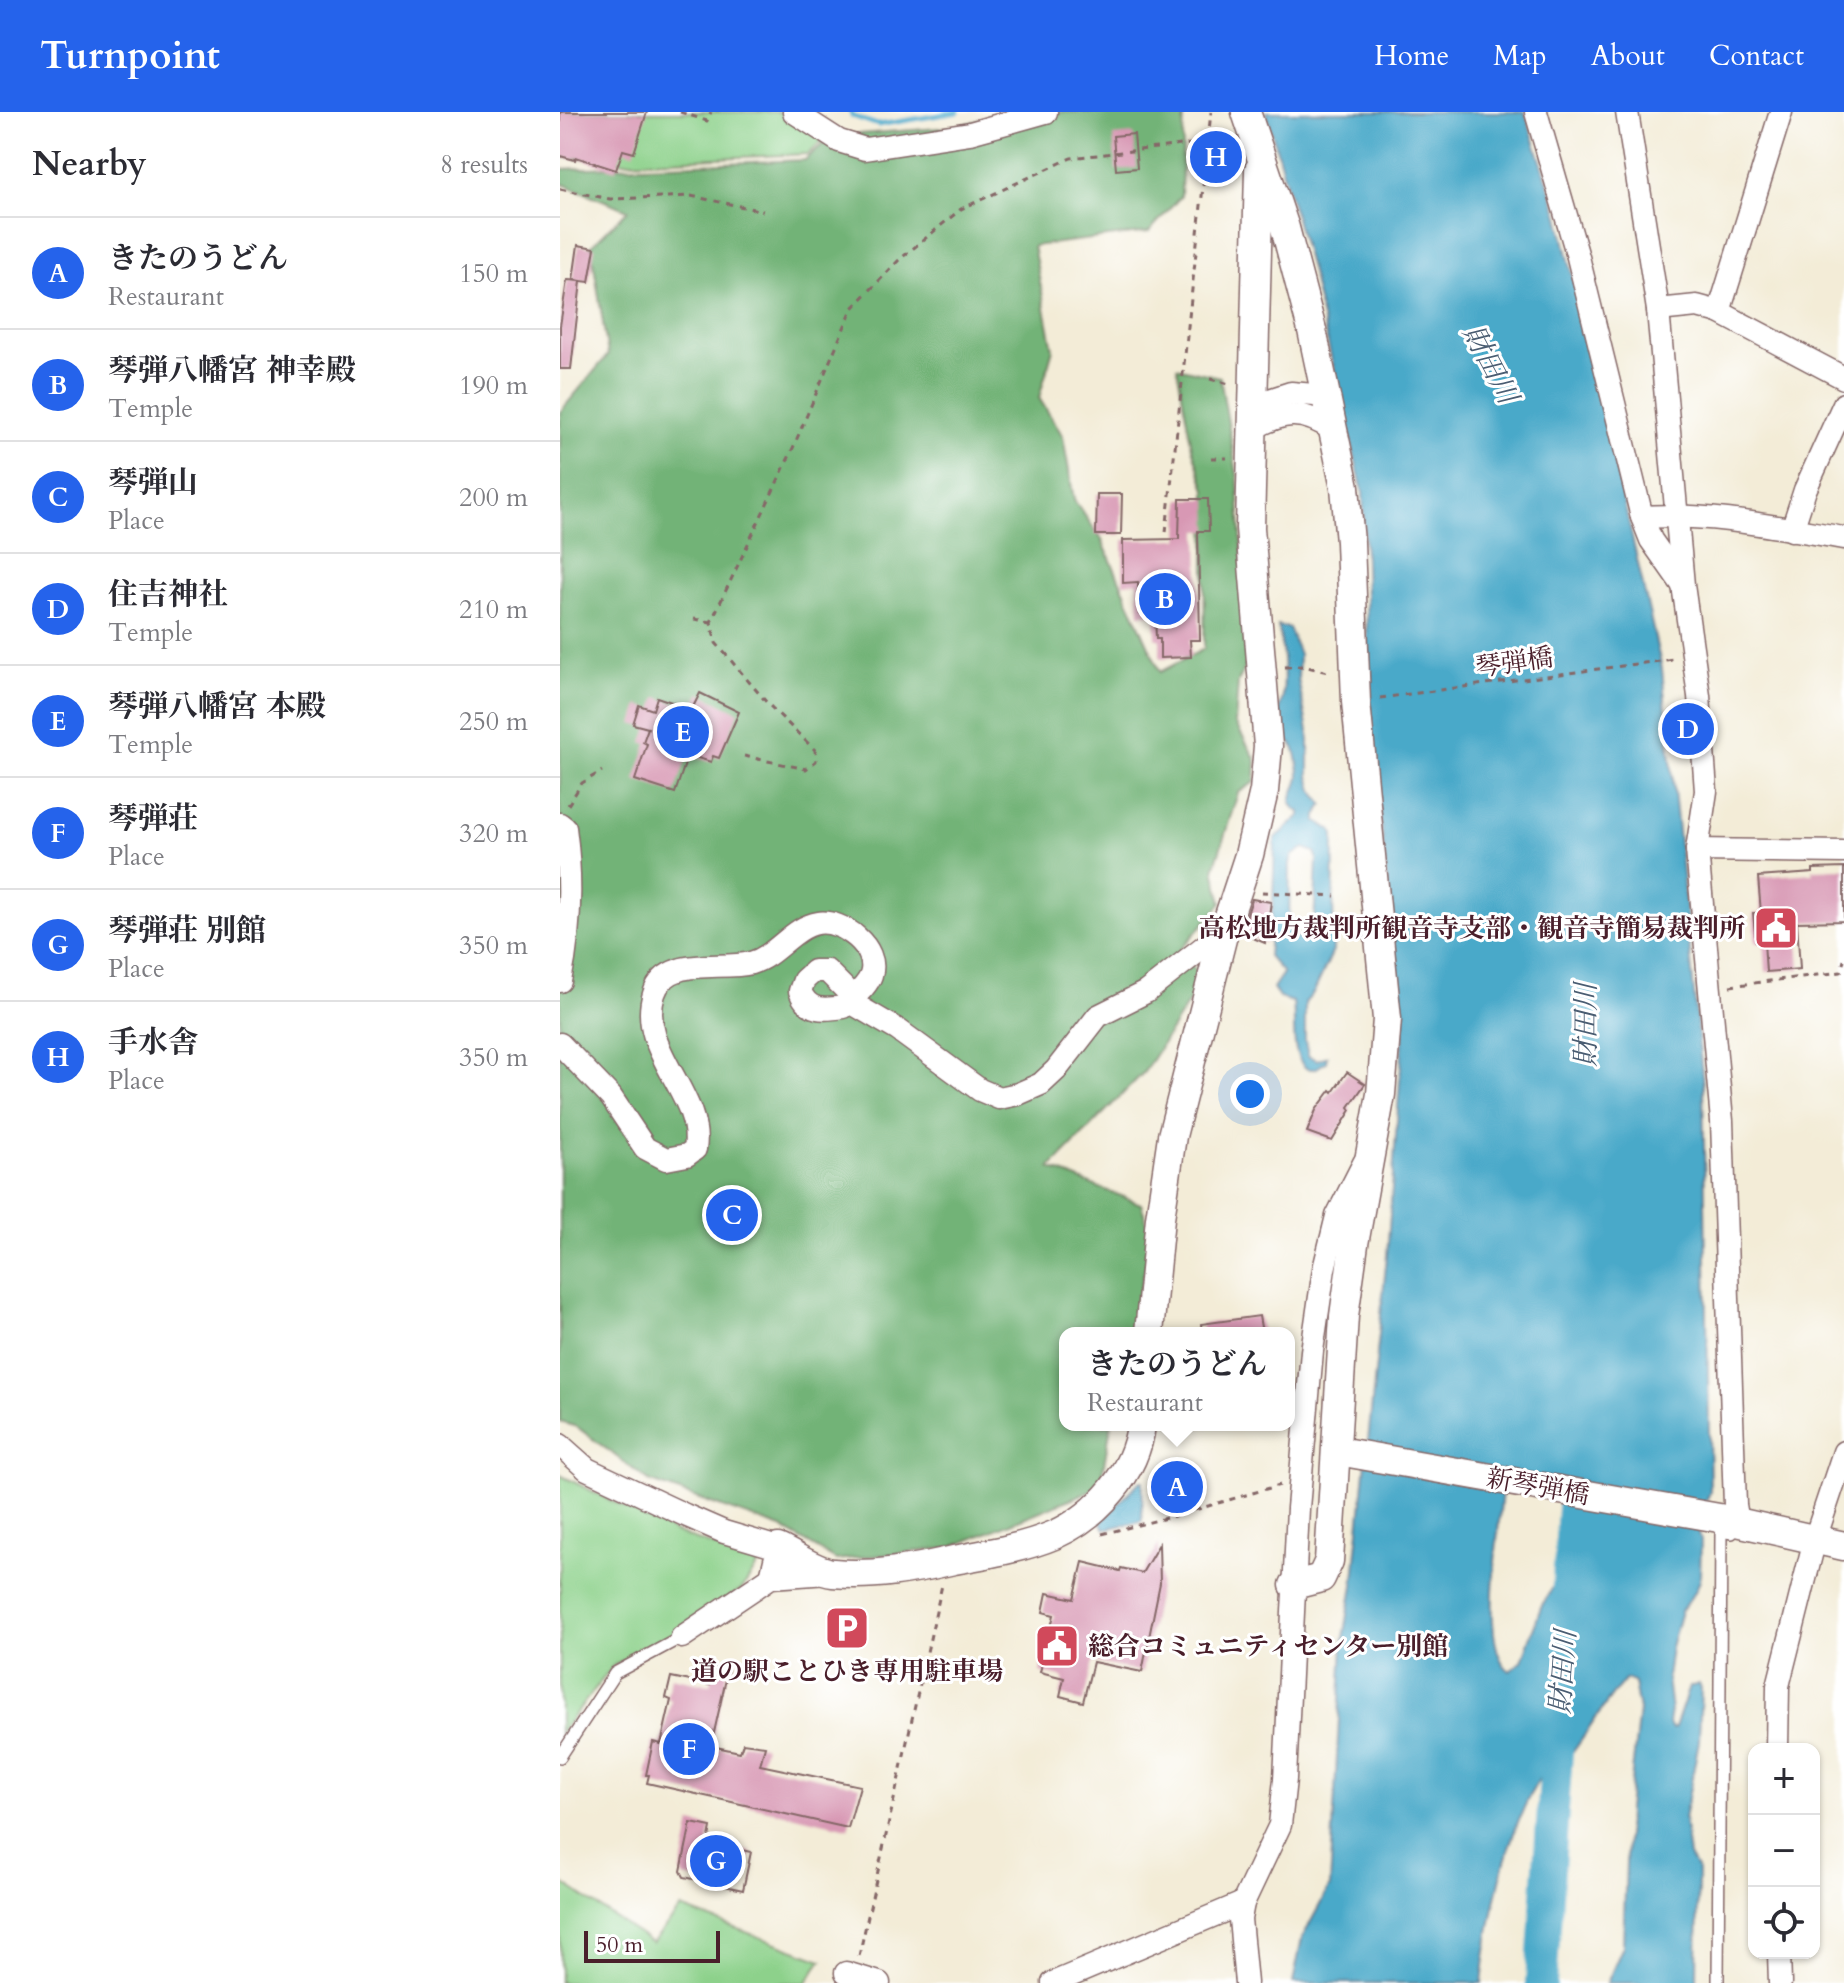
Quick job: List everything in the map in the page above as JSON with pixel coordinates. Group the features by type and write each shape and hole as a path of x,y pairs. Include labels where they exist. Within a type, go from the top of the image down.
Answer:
{"street":[{"path":"794,112 839,141 865,149 970,133 1046,112"},
{"path":"1246,112 1289,243 1312,330 1345,487 1355,671 1387,1019 1381,1094 1344,1316 1337,1411 1347,1453 1329,1561 1321,1578 1294,1585"},
{"path":"1536,112 1578,257 1642,517 1651,540 1683,585"},
{"path":"1627,112 1658,310 1683,585 1699,696 1706,791 1697,850 1722,1121 1735,1505 1729,1520"},
{"path":"1719,312 1781,112"},
{"path":"1150,1327 1172,1136 1224,931 1249,855 1264,791 1268,746 1250,528 1246,407 1259,149"},
{"path":"1658,310 1697,306 1719,312 1844,378"},
{"path":"1246,407 1291,393 1326,396"},
{"path":"1792,530 1805,490 1844,404"},
{"path":"1246,407 1276,417 1300,414 1317,419 1333,430"},
{"path":"1642,517 1678,515 1844,538"},
{"path":"560,981 568,936 571,875 562,826"},
{"path":"1697,850 1844,852"},
{"path":"560,1044 611,1097 645,1148 666,1159 687,1155 695,1149 696,1129 654,1035 654,994 664,978 681,967 709,968 749,963 766,958 806,926 821,922 840,926 864,945 872,961 871,976 844,1007 816,1009 804,1001 800,991 804,980 814,971 827,971 851,997 898,1030 980,1090 999,1098 1041,1084 1056,1070 1098,1016 1146,992 1224,931"},
{"path":"1246,1983 1240,1919 1243,1903 1280,1825 1301,1479 1312,1351 1324,1269 1337,1216 1372,1149"},
{"path":"682,1637 771,1577 886,1573 947,1562 1055,1535 1099,1505 1131,1464 1139,1431"},
{"path":"560,1445 587,1469 724,1532 778,1548 830,1573"},
{"path":"1777,1743 1778,1686 1813,1545 1844,1452"},
{"name":"新琴弾橋","path":"1347,1453 1729,1520 1813,1545 1844,1546"},
{"path":"771,1577 778,1548"},
{"path":"1053,1983 1243,1903"},
{"path":"1779,1959 1780,1983"},
{"path":"846,1973 879,1983"}],"lane":[{"path":"1718,1983 1721,1531 1813,1545"},
{"path":"560,1757 615,1673 682,1637"}],"path":[{"path":"680,112 707,121 711,112"},
{"path":"1166,532 1211,112"},
{"path":"744,756 806,769 816,761 815,750 768,704 716,643 711,622 790,455 852,309 899,260 961,209 1071,158 1207,142"},
{"path":"560,189 610,199 691,196 763,211"},
{"path":"1210,379 1246,407"},
{"path":"1211,458 1232,459"},
{"path":"694,619 711,622"},
{"name":"琴弾橋","path":"1381,698 1667,660"},
{"path":"1277,667 1303,666 1325,673 1355,671"},
{"path":"562,826 566,808 582,783 602,771"},
{"path":"1271,893 1335,896"},
{"path":"1710,988 1841,972 1844,960"},
{"path":"1102,1534 1301,1479"},
{"path":"846,1973 858,1965 947,1562"}],"green space":[{"path":"560,112 788,112 827,136 808,154 622,162 560,157"},
{"path":"1007,112 1184,112 1181,196 1149,232 1033,246 1053,349 1039,398 1063,436 1074,500 1102,540 1160,672 1204,649 1206,490 1192,448 1177,367 1220,377 1238,479 1248,661 1238,682 1235,723 1256,760 1255,782 1238,793 1214,869 1222,903 1180,950 1203,980 1144,1072 1050,1168 1141,1204 1152,1238 1131,1327 1059,1327 1059,1431 1110,1431 1100,1487 949,1548 836,1560 781,1528 649,1481 577,1427 560,1422 560,412 608,355 591,246 628,210 560,183 560,169 805,160 832,136 954,127"},
{"path":"560,1475 674,1532 760,1562 742,1589 666,1639 614,1665 560,1733"},
{"path":"560,1881 652,1943 681,1908 822,1960 806,1983 560,1983"}],"water":[{"path":"1266,112 1525,112 1559,216 1662,669 1703,1084 1710,1492 1697,1523 1701,1541 1700,1580 1681,1611 1671,1647 1667,1678 1671,1711 1669,1723 1672,1729 1689,1687 1699,1684 1701,1689 1699,1741 1684,1819 1689,1856 1698,1872 1697,1983 1607,1983 1623,1946 1628,1809 1639,1710 1634,1683 1627,1679 1610,1698 1571,1755 1542,1775 1528,1798 1501,1877 1482,1983 1293,1983 1302,1938 1330,1886 1343,1644 1354,1579 1387,1255 1403,1039 1369,706 1363,492 1311,272","holes":["1502,1487 1584,1502 1573,1553 1541,1607 1522,1661 1510,1671 1500,1658 1493,1613"]},
{"path":"1278,626 1289,628 1299,655 1298,679 1309,736 1309,776 1313,790 1323,804 1317,822 1332,830 1334,835 1333,951 1314,992 1305,1003 1308,1056 1317,1060 1327,1056 1326,1062 1315,1069 1307,1069 1298,1056 1293,1002 1279,998 1273,988 1283,973 1268,956 1275,839 1300,816 1291,800 1299,776 1297,756 1283,735 1278,715 1284,678","holes":["1304,848 1315,852 1314,926 1312,933 1303,938 1295,937 1289,927 1290,864 1292,856"]},
{"path":"1143,1481 1142,1521 1105,1529 1101,1522"}],"building":[{"path":"560,112 647,112 634,153 623,150 616,170 576,157 575,160 560,156"},
{"path":"1134,134 1137,168 1116,170 1113,136"},
{"path":"578,245 595,248 589,282 573,280"},
{"path":"567,280 581,281 571,369 560,369 560,326"},
{"path":"1097,494 1122,494 1121,535 1096,535"},
{"path":"1180,499 1208,499 1209,531 1198,531 1200,640 1190,640 1191,657 1160,658 1155,614 1139,614 1138,582 1123,583 1123,540 1179,539"},
{"path":"700,693 739,712 719,758 713,756 711,762 688,755 675,793 635,780 647,744 643,742 648,728 633,724 639,705 653,710 657,697 692,709"},
{"path":"1844,868 1844,921 1797,922 1800,969 1766,972 1764,942 1756,943 1753,913 1761,913 1758,877"},
{"path":"1252,899 1271,902 1265,943 1241,933"},
{"path":"1347,1072 1365,1084 1332,1141 1307,1132 1316,1110"},
{"path":"1259,1316 1261,1327 1201,1327 1201,1324"},
{"path":"1178,1463 1190,1507 1176,1511 1164,1467"},
{"path":"1159,1544 1160,1583 1142,1672 1093,1662 1083,1702 1060,1696 1064,1678 1040,1672 1054,1615 1043,1612 1047,1593 1074,1599 1083,1562 1142,1573"},
{"path":"714,1667 728,1670 711,1746 740,1752 743,1743 765,1746 760,1765 860,1786 848,1828 647,1783 653,1742 661,1744 671,1700 666,1698 671,1677 710,1685"},
{"path":"691,1823 711,1827 708,1843 751,1852 743,1890 684,1877 681,1871"}],"waterway":[{"path":"851,112 852,116 878,125 958,112"},
{"name":"財田川","path":"1567,1601 1576,1464"},
{"name":"財田川","path":"1541,1983 1559,1723"}],"place":[{"name":"手水舎","path":"1216,157"},
{"name":"琴弾八幡宮 神幸殿","path":"1165,599"},
{"name":"住吉神社","path":"1688,729"},
{"name":"琴弾八幡宮 本殿","path":"683,732"},
{"name":"高松地方裁判所観音寺支部・観音寺簡易裁判所","path":"1776,928"},
{"name":"琴弾山","path":"732,1215"},
{"name":"きたのうどん","path":"1177,1487"},
{"name":"道の駅ことひき専用駐車場","path":"847,1628"},
{"name":"総合コミュニティセンター別館","path":"1057,1646"},
{"name":"琴弾荘","path":"689,1749"},
{"name":"琴弾荘 別館","path":"716,1861"}]}
